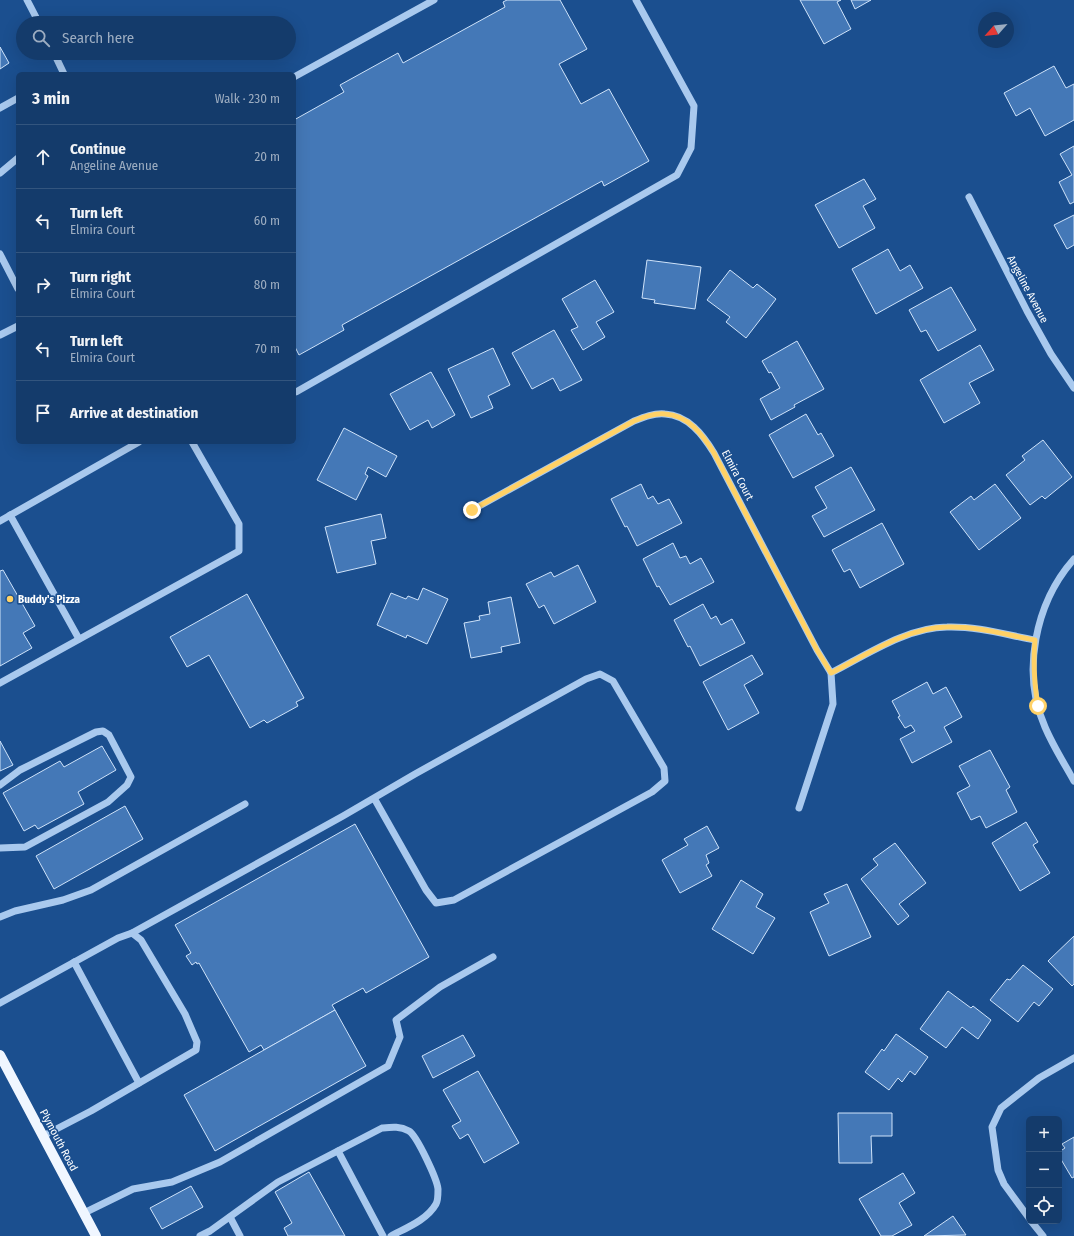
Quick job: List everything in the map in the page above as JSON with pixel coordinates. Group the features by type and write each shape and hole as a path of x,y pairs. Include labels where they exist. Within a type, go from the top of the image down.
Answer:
{"main road":[{"name":"Plymouth Road","path":"0,1055 96,1236"}],"street":[{"path":"27,0 35,16"},
{"path":"296,76 434,0"},
{"path":"296,391 676,175 691,148 694,106 636,0"},
{"path":"57,60 63,72"},
{"path":"0,108 16,99"},
{"path":"0,173 16,160"},
{"name":"Angeline Avenue","path":"969,196 1027,311 1051,354 1074,388"},
{"path":"0,254 16,285"},
{"path":"0,335 16,327"},
{"name":"Elmira Court","path":"472,510 634,421 652,415 664,414 680,417 704,436 817,650 831,673 833,704 799,808"},
{"path":"0,521 135,444"},
{"path":"0,683 239,551 239,524 193,444"},
{"path":"10,515 79,639"},
{"path":"1074,559 1058,581 1042,614 1035,640 1033,663 1034,685 1038,706 1045,727 1074,781"},
{"path":"831,673 903,636 930,629 947,627 969,628 1035,640"},
{"path":"0,1003 118,938 132,933 586,679 600,674 614,681 664,768 665,781 652,792 454,900 436,903 426,890 374,798"},
{"path":"0,785 20,770 96,732 103,731 109,735 131,777 127,785 108,802 25,846 0,848"},
{"path":"0,918 15,911 63,900 91,890 245,804"},
{"path":"43,1136 91,1111 196,1050 197,1042 184,1014 141,940 132,933"},
{"path":"84,1213 133,1189 172,1182 220,1162 388,1066 400,1037 396,1020 440,987 493,957"},
{"path":"74,962 139,1083"},
{"path":"1026,1214 1004,1184 998,1170 992,1127 1001,1108 1039,1078 1074,1058"},
{"path":"200,1236 278,1182 382,1128 396,1126 410,1132 417,1140 434,1175 438,1190 437,1203 430,1214 391,1236"},
{"path":"338,1152 383,1236"},
{"path":"230,1216 240,1236"},
{"path":"1034,1224 1044,1236"}],"building":[{"path":"507,0 560,0 587,49 559,64 581,104 609,89 649,161 604,186 602,181 342,325 344,330 299,355 296,349 296,119 344,92 340,85 398,53 403,63 505,7 503,2"},
{"path":"800,0 841,0 837,2 851,29 824,44"},
{"path":"851,0 871,0 855,9"},
{"path":"0,47 9,63 0,69"},
{"path":"1054,66 1066,88 1074,84 1074,120 1045,136 1030,108 1016,116 1004,93"},
{"path":"1074,146 1074,202 1070,204 1059,182 1072,175 1060,154"},
{"path":"864,179 876,199 863,206 875,228 839,248 815,205"},
{"path":"1074,215 1074,245 1067,249 1054,225"},
{"path":"888,249 900,271 910,265 923,288 876,314 852,269"},
{"path":"647,260 701,267 695,309 654,303 655,300 642,298"},
{"path":"730,270 753,288 757,284 776,299 746,338 726,322 730,317 707,300"},
{"path":"595,280 614,312 596,322 605,337 583,350 571,330 578,327 562,299"},
{"path":"951,287 976,330 938,351 926,330 921,332 909,310"},
{"path":"554,330 582,380 560,391 553,378 532,389 512,353"},
{"path":"797,341 824,389 794,405 795,407 771,420 760,399 780,388 771,372 769,373 762,361"},
{"path":"980,345 994,370 969,383 980,403 944,423 920,380"},
{"path":"493,348 510,385 488,396 493,408 471,418 448,369"},
{"path":"431,372 455,415 432,428 428,420 410,430 390,394"},
{"path":"806,414 818,435 821,433 834,456 793,478 769,435"},
{"path":"344,428 397,456 386,477 368,467 365,474 368,476 356,500 317,480"},
{"path":"1043,440 1072,477 1045,499 1042,496 1030,505 1006,475 1025,460 1022,456"},
{"path":"851,467 875,510 824,537 812,516 827,508 815,487"},
{"path":"641,484 648,499 653,496 658,504 669,499 682,523 637,546 627,526 625,527 611,499"},
{"path":"995,484 1021,518 979,550 950,512 971,496 974,500"},
{"path":"381,514 386,538 371,541 376,564 337,573 325,527"},
{"path":"882,523 904,564 860,588 850,569 844,572 832,550"},
{"path":"673,543 680,558 686,556 690,564 701,558 714,582 670,605 659,586 657,587 643,559"},
{"path":"578,565 596,602 554,624 544,605 539,608 526,584 551,572 554,577"},
{"name":"Buddy's Pizza","path":"3,570 35,626 23,633 32,648 0,666 0,571"},
{"path":"423,588 448,599 427,644 407,635 406,638 377,625 391,593 406,599 408,596 418,600"},
{"path":"247,594 304,698 296,702 298,706 267,723 264,720 250,728 209,655 187,667 170,637"},
{"path":"511,597 520,643 501,647 502,652 471,658 464,623 480,620 479,616 490,614 488,602"},
{"path":"703,604 711,619 716,616 721,625 732,619 745,643 700,666 674,620"},
{"path":"752,655 763,674 744,685 759,713 728,730 703,682"},
{"path":"927,682 933,694 946,687 962,717 944,727 952,742 912,763 900,739 915,731 911,725 905,728 898,717 900,716 892,701"},
{"path":"0,741 13,765 0,771"},
{"path":"102,746 116,770 78,792 84,804 38,829 35,825 24,831 3,793 60,761 64,767"},
{"path":"990,750 1010,787 1006,790 1017,812 986,828 980,816 971,820 957,793 970,786 959,766"},
{"path":"125,806 143,839 54,889 36,856"},
{"path":"1026,822 1038,842 1033,845 1050,873 1020,891 992,843"},
{"path":"355,824 429,957 366,993 363,988 332,1005 335,1010 264,1050 261,1045 249,1052 199,963 197,964 196,962 192,965 186,956 191,953 175,925"},
{"path":"707,826 719,848 706,855 709,863 706,865 712,876 680,893 662,860 688,845 684,839"},
{"path":"895,843 926,883 899,904 909,916 898,925 861,879 878,865 873,859"},
{"path":"741,880 763,894 756,907 775,918 753,954 712,929"},
{"path":"847,884 871,937 829,956 810,912 829,903 824,894"},
{"path":"1074,936 1074,984 1072,986 1048,961"},
{"path":"1023,965 1053,989 1039,1006 1034,1002 1018,1022 990,1000 1007,979 1010,980"},
{"path":"948,991 971,1008 973,1006 991,1020 978,1039 962,1027 946,1048 920,1029"},
{"path":"335,1010 366,1066 215,1151 184,1095"},
{"path":"896,1034 928,1057 915,1075 910,1071 902,1082 898,1078 889,1090 865,1072 882,1049 884,1051"},
{"path":"463,1035 475,1056 433,1078 422,1056"},
{"path":"478,1071 519,1143 484,1163 468,1134 460,1139 452,1126 461,1121 443,1090"},
{"path":"838,1113 892,1113 892,1136 871,1136 872,1163 839,1163"},
{"path":"1074,1137 1074,1177 1072,1178 1062,1161 1062,1150 1065,1148 1062,1144"},
{"path":"309,1172 345,1236 288,1236 284,1228 292,1223 275,1192"},
{"path":"903,1173 915,1193 899,1203 912,1225 892,1236 881,1236 859,1199"},
{"path":"191,1186 203,1207 162,1229 150,1208"},
{"path":"953,1216 966,1235 924,1236"}],"place":[{"name":"Buddy's Pizza","path":"10,599"}],"route":[{"path":"472,510 634,421 652,415 664,414 680,417 704,436 817,650 831,673 903,636 930,629 947,627 969,628 1035,640 1033,663 1034,685 1038,706"}]}
